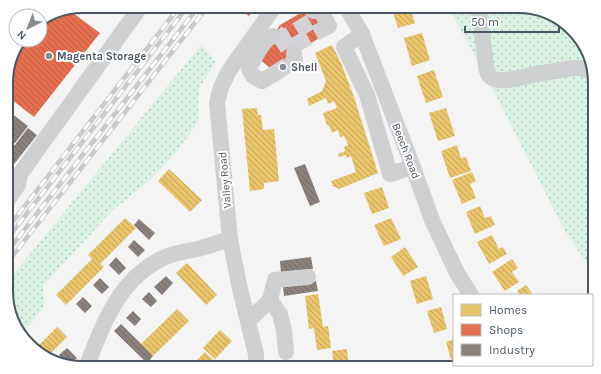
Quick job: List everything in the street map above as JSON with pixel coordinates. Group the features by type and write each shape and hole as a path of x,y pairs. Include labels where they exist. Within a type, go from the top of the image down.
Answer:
{"street":[{"path":"13,193 18,186 13,178 136,13"},
{"name":"Valley Road","path":"256,361 256,354 240,289 230,239 217,102 221,87 229,71 270,13"},
{"path":"319,18 328,13"},
{"name":"Beech Road","path":"350,13 362,34 432,220 457,272 470,294"},
{"path":"480,13 487,73 493,78 500,80 573,68 587,69"},
{"path":"264,20 274,34 270,37 248,69 253,76 262,81 274,74"},
{"path":"362,34 344,47 367,95 390,174 413,167"},
{"path":"89,361 100,333 120,295 141,272 157,261 169,256 230,239"},
{"path":"248,321 270,300 275,280 308,277"},
{"path":"270,300 280,314 284,330 286,352"}],"green space":[{"path":"452,13 518,13 541,17 549,20 568,33 579,48 587,69 588,78 588,266 567,234"},
{"path":"201,45 216,62 199,88 198,122 175,154 151,179 112,211 43,286 44,307 25,330 17,314 13,291 13,275"}],"building: Homes":[{"path":"393,13 411,13 415,23 398,28"},
{"path":"422,33 430,60 412,66 404,38"},
{"path":"332,45 341,63 354,97 378,173 339,189 331,185 333,185 331,181 356,172 351,156 347,158 346,155 339,157 338,154 345,151 344,147 348,145 344,136 340,137 338,130 332,133 329,125 327,125 323,113 337,108 334,101 328,104 326,98 309,106 307,99 322,91 326,81 315,53"},
{"path":"434,70 443,97 426,103 417,76"},
{"path":"257,108 258,115 261,115 263,130 274,129 279,181 264,183 264,189 250,191 242,109"},
{"path":"446,108 455,136 438,141 429,113"},
{"path":"457,145 461,158 466,157 471,171 450,178 441,151"},
{"path":"169,169 202,200 190,212 158,181"},
{"path":"472,172 476,181 470,184 476,198 462,204 452,180"},
{"path":"382,187 389,208 372,214 364,193"},
{"path":"480,206 485,218 491,216 495,225 475,234 466,212"},
{"path":"125,218 136,228 100,264 104,267 66,305 56,295 92,259 88,255"},
{"path":"391,218 401,239 384,246 374,225"},
{"path":"492,235 499,249 503,247 507,254 489,264 477,242"},
{"path":"405,247 418,267 403,276 391,257"},
{"path":"512,259 518,268 512,272 519,282 505,291 492,272"},
{"path":"187,263 217,295 206,305 176,273"},
{"path":"426,276 433,299 417,304 410,281"},
{"path":"526,285 532,293 519,294 517,291"},
{"path":"318,294 323,327 328,326 331,348 317,350 314,328 309,329 305,296"},
{"path":"441,307 447,329 434,333 427,311"},
{"path":"177,309 189,321 153,356 141,344"},
{"path":"57,327 67,337 51,353 39,345"},
{"path":"220,330 232,341 215,359 203,348"},
{"path":"453,339 453,361 451,361 446,342"},
{"path":"347,349 348,361 333,361 332,351"},
{"path":"205,352 214,361 196,361"}],"building: Shops":[{"name":"Shell","path":"301,13 314,13 326,34 293,54 294,66 275,76 271,69 258,58 280,25"},
{"name":"Magenta Storage","path":"74,14 100,33 34,117 13,101 13,83 17,60 22,48 48,48 48,22 60,17"}],"building: Industry":[{"path":"13,115 28,126 15,143 13,142"},
{"path":"28,128 37,135 13,165 13,147"},
{"path":"305,164 320,202 310,206 294,168"},
{"path":"139,219 155,233 149,240 134,225"},
{"path":"134,240 145,250 138,257 128,247"},
{"path":"116,257 126,268 119,275 109,265"},
{"path":"311,257 313,269 281,273 280,261"},
{"path":"166,276 173,283 162,295 154,287"},
{"path":"100,278 109,287 102,294 93,285"},
{"path":"316,281 318,291 284,296 283,286"},
{"path":"149,292 157,301 151,307 142,299"},
{"path":"83,297 92,306 85,313 76,304"},
{"path":"133,311 141,319 135,326 126,318"},
{"path":"121,324 153,356 149,361 145,361 114,331"},
{"path":"67,348 77,358 74,360 69,360 59,355"}],"tunnel":[{"path":"276,32 285,37 317,18"},
{"path":"279,35 288,49 323,29"},
{"path":"274,74 292,62"}],"railway":[{"path":"13,221 175,13"},
{"path":"13,231 183,13"},
{"path":"13,244 194,13"},
{"path":"13,255 203,13"}],"place":[{"name":"Magenta Storage","path":"49,56"},
{"name":"Shell","path":"283,67"}]}
